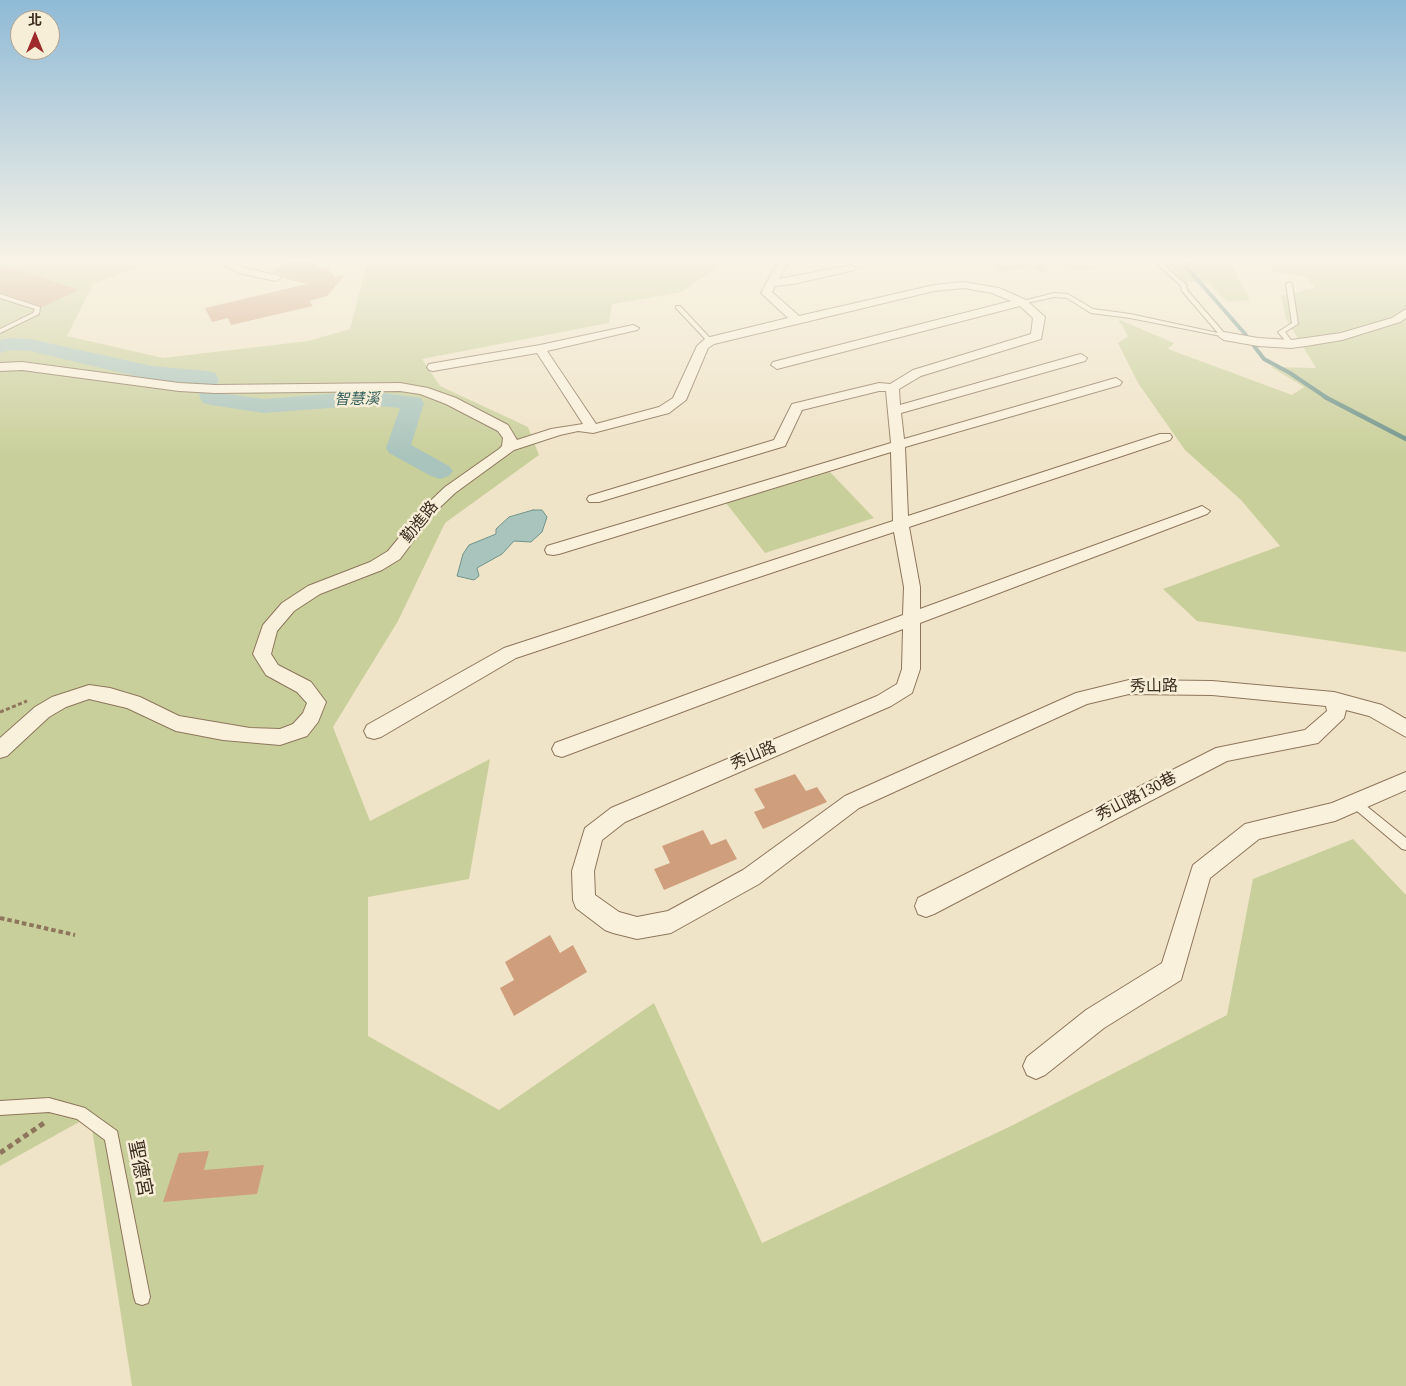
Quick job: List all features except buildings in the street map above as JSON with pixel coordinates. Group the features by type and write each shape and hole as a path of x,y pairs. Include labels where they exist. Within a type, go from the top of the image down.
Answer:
{"street":[{"path":"0,367 22,366 179,387 215,389 400,386 424,391 451,401 502,428 510,438 509,446 537,448 583,438 593,429 664,410 680,400 694,362 703,346 710,341 766,327"},
{"path":"777,365 926,327"},
{"path":"594,499 780,443 797,407 879,386 892,388 917,373 1037,336 1037,327"},
{"path":"1224,336 1258,342 1291,344 1342,336 1373,327"},
{"path":"433,367 540,349 633,328"},
{"path":"540,349 593,429"},
{"path":"895,411 1081,358"},
{"path":"554,550 898,445 1116,382"},
{"name":"秀山路","path":"892,388 898,445 902,525 912,587 911,669 905,688 884,702 618,815 593,835 583,871 584,900 612,922 637,928 671,922 751,876 852,802 1083,698 1129,687 1212,688 1334,699 1376,710 1406,729"},
{"path":"374,731 510,653 1165,437"},
{"name":"勤進路","path":"0,750 42,712 60,702 89,692 110,695 134,702 176,722 223,732 250,736 280,737 300,730 311,717 317,702 304,687 272,670 262,654 269,629 288,608 314,590 376,566 394,555 430,509 450,490 509,446"},
{"path":"562,749 1202,511"},
{"name":"秀山路130巷","path":"926,906 1223,754 1311,736 1337,713 1334,699"},
{"path":"1036,1066 1095,1019 1172,971 1201,872 1253,831 1335,812 1406,781"}],"lane":[{"path":"696,327 710,341"},
{"path":"1180,327 1224,336"},
{"path":"1216,327 1224,336"},
{"path":"1290,327 1281,332 1291,344"},
{"path":"1354,803 1406,845"},
{"name":"聖德宮","path":"0,1108 49,1105 80,1113 112,1136 142,1297"}],"path":[{"path":"0,918 75,935"},
{"path":"0,1153 24,1136"}],"green space":[{"path":"0,327 72,327 67,336 163,358 308,341 350,329 351,327 590,327 422,359 440,386 528,427 539,455 445,523 398,621 333,727 370,821 490,759 469,879 368,897 368,1036 499,1110 654,1003 762,1243 1009,1127 1227,1015 1253,879 1353,839 1406,895 1406,1386 132,1386 90,1116 0,1166"},
{"path":"1123,327 1136,327 1174,343 1168,349 1292,395 1304,387 1271,367 1316,368 1291,327 1406,327 1406,652 1197,621 1163,589 1280,546 1241,500 1185,450 1138,383 1118,343 1128,336"},
{"path":"830,472 874,518 765,553 726,503"}],"water":[{"path":"533,510 542,510 547,517 542,532 531,542 514,541 502,554 477,568 479,576 474,580 457,576 463,554 469,545 496,534 496,529 509,517"}],"waterway":[{"path":"1239,327 1246,335"},
{"name":"智慧溪","path":"0,347 10,344 30,345 152,373 207,378 208,382"},
{"path":"1254,346 1264,359 1290,373 1327,398"},
{"name":"智慧溪","path":"210,394 211,398 264,406 368,398 413,403 398,448 440,471"},
{"path":"1325,397 1406,439"}]}
